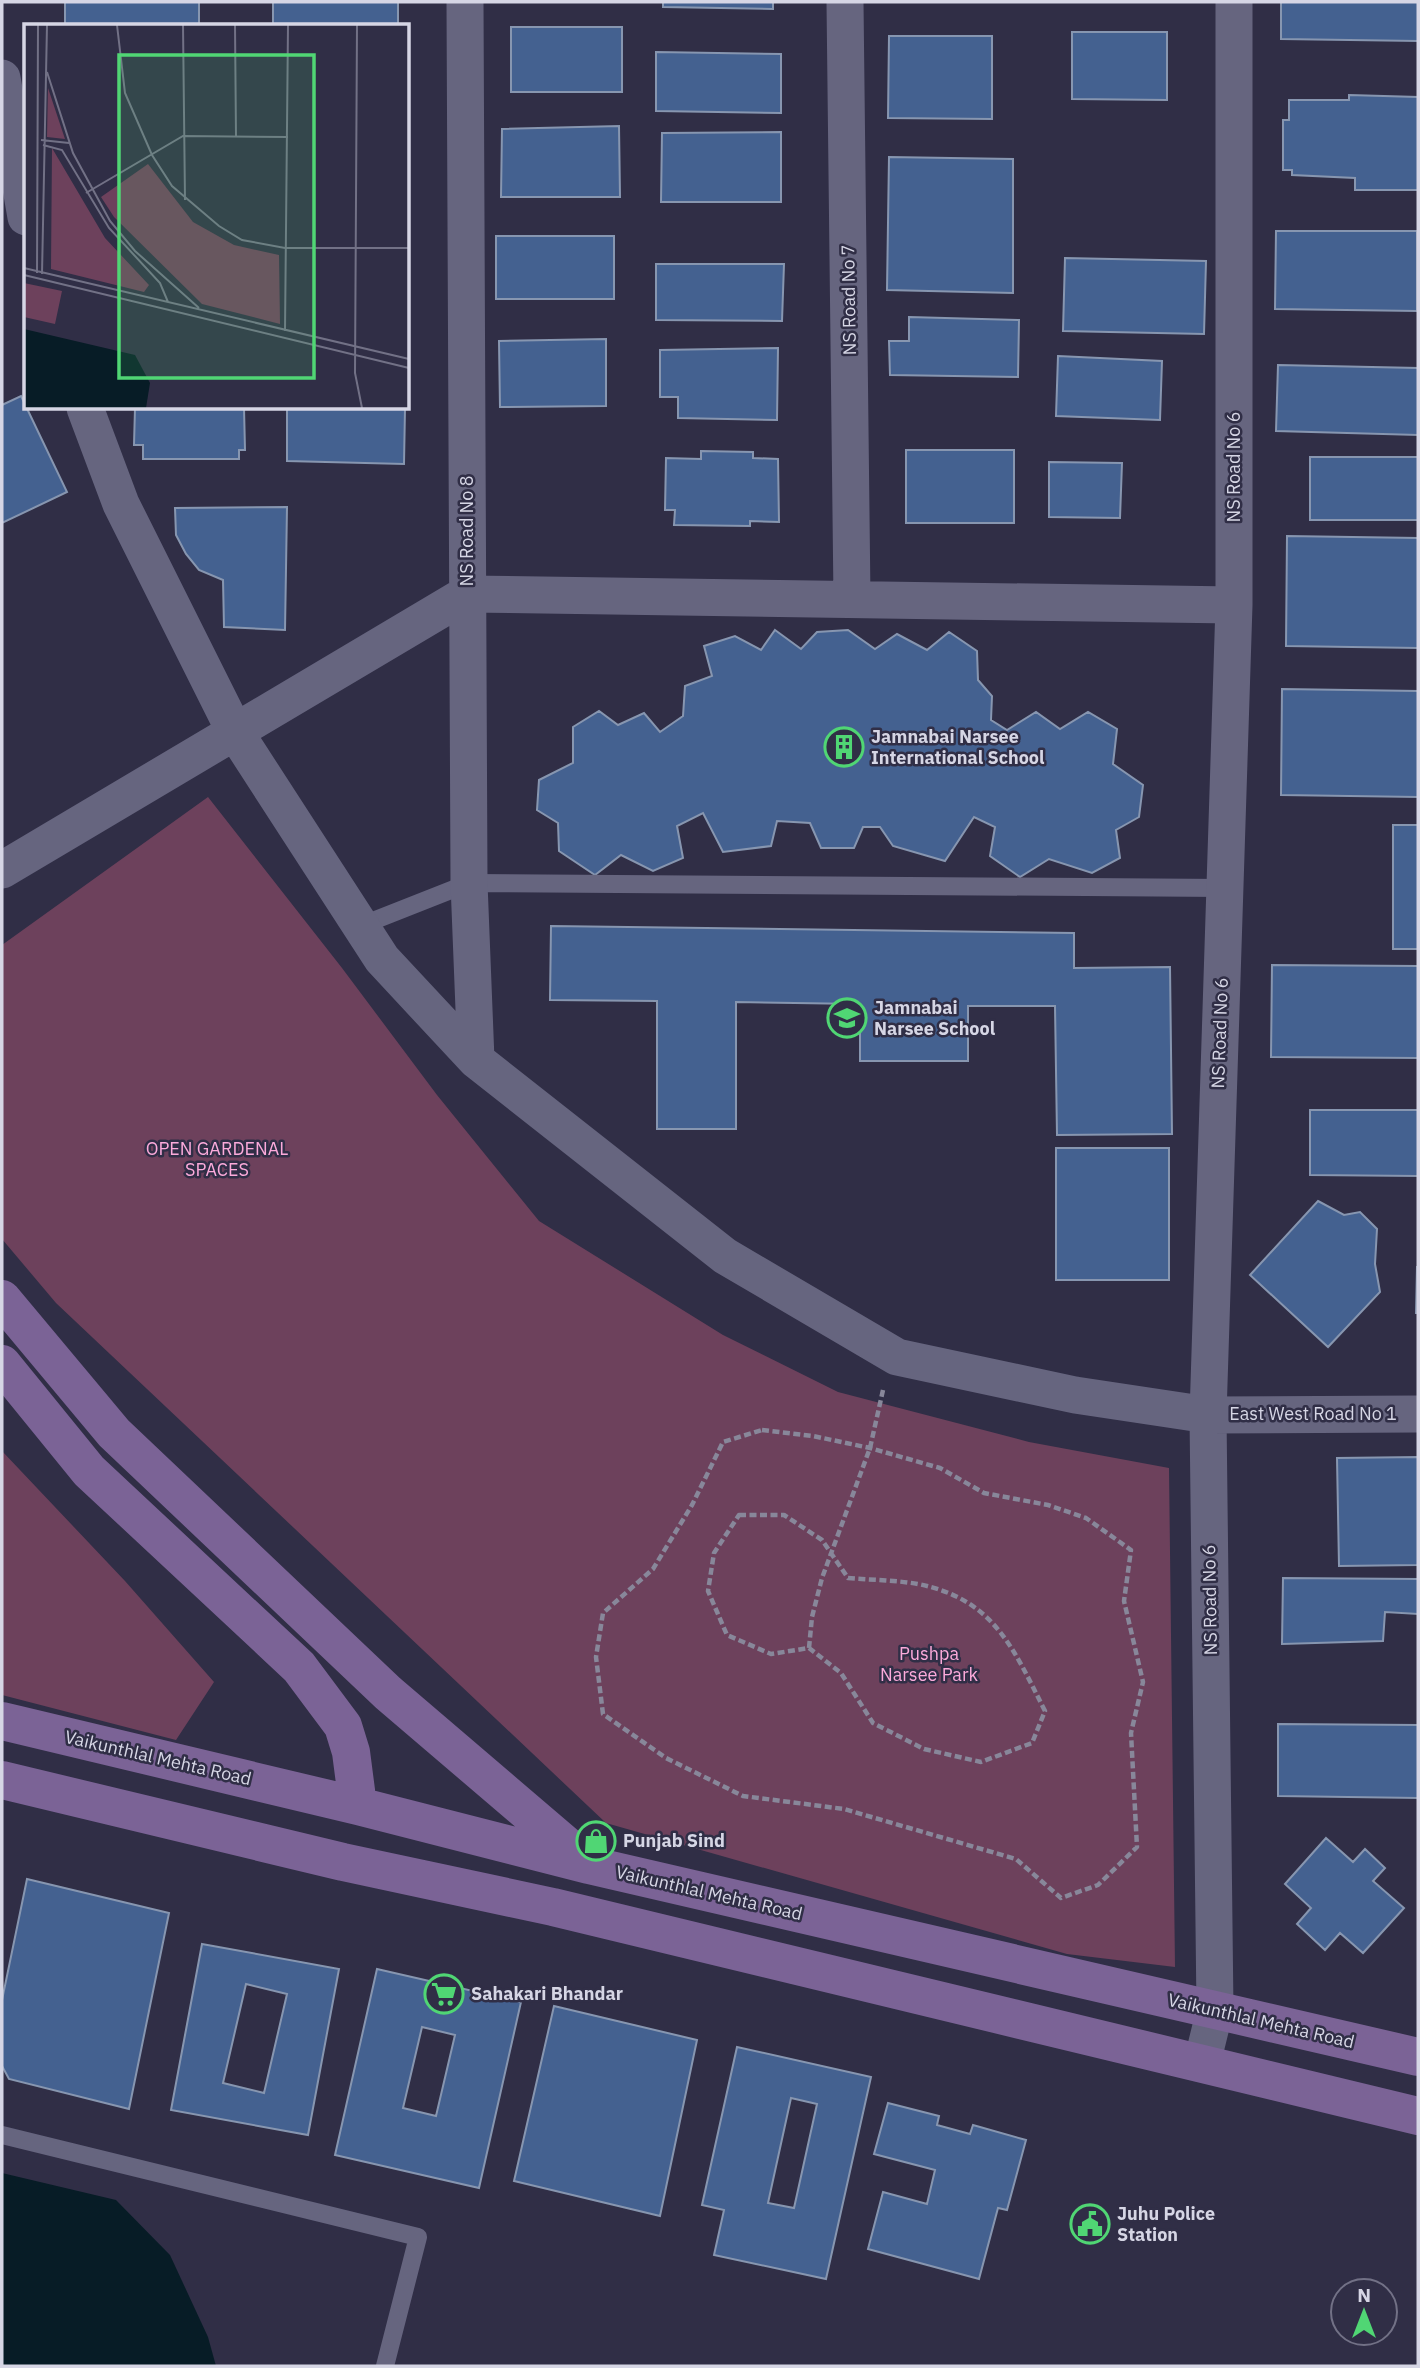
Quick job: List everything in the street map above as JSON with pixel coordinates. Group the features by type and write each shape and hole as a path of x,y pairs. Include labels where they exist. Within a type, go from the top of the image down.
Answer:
{"main road":[{"path":"2,1299 114,1433 388,1693 589,1865"},
{"path":"2,1364 89,1472 299,1667 343,1726 351,1752 359,1807"},
{"path":"343,1726 388,1693"},
{"name":"Vaikunthlal Mehta Road","path":"2,1721 589,1865 1418,2057"},
{"path":"2,1780 357,1865 553,1908 1418,2116"}],"street":[{"name":"NS Road No 8","path":"465,2 469,883 477,1060"},
{"name":"NS Road No 7","path":"845,2 852,599"},
{"name":"NS Road No 6","path":"1202,2063 1215,2010 1208,1415 1234,605 1234,2"},
{"path":"2,78 24,205"},
{"name":"East West Road No 1","path":"86,410 121,504 235,732 382,959 477,1060 725,1256 897,1357 1075,1395 1208,1415 1418,1414"},
{"path":"2,870 467,594 1234,605"}],"lane":[{"path":"360,926 469,883 1225,888"},
{"path":"2,2135 418,2238 385,2366"}],"path":[{"path":"809,1648 812,1618 831,1553 870,1448 884,1385 897,1357"},
{"path":"762,1430 813,1436 870,1448 940,1468 984,1493 1048,1505 1086,1518 1130,1550 1124,1601 1143,1682 1130,1734 1137,1847 1098,1885 1060,1898 1016,1860 844,1809 743,1797 666,1758 603,1714 596,1657 603,1613 653,1569 692,1505 723,1442 762,1430"},
{"path":"739,1515 784,1515 822,1540 831,1553 848,1578 918,1584 962,1598 993,1622 1019,1661 1045,1711 1032,1743 981,1762 924,1749 873,1724 841,1673 809,1648 771,1654 727,1635 708,1591 714,1553 739,1515"}],"green space":[{"path":"208,797 437,1095 539,1221 723,1335 838,1392 1029,1442 1169,1468 1175,1967 1067,1954 606,1823 56,1303 2,1239 2,945"},
{"path":"2,1451 125,1581 214,1682 176,1740 2,1695"}],"water":[{"path":"2,2173 116,2200 170,2255 208,2337 216,2366 2,2366"}],"building":[{"path":"65,2 199,2 199,24 65,24"},
{"path":"273,2 398,2 398,24 273,24"},
{"path":"663,2 773,2 773,9 663,7"},
{"path":"1281,2 1418,2 1418,41 1281,39"},
{"path":"511,27 622,27 622,92 511,92"},
{"path":"1072,32 1167,32 1167,100 1072,99"},
{"path":"889,36 992,36 992,119 888,118"},
{"path":"656,52 781,54 781,113 656,111"},
{"path":"1349,95 1418,97 1418,190 1355,190 1355,178 1292,175 1292,170 1283,170 1283,120 1289,120 1289,100 1349,100"},
{"path":"619,126 620,197 501,197 502,129"},
{"path":"781,132 781,202 661,202 662,133"},
{"path":"889,157 1013,159 1013,293 887,290"},
{"path":"1276,231 1417,231 1417,311 1275,309"},
{"path":"496,236 614,236 614,299 496,299"},
{"path":"1065,258 1206,261 1204,334 1063,331"},
{"path":"656,264 784,264 782,321 656,320"},
{"path":"909,317 1019,320 1018,377 890,375 889,341 909,341"},
{"path":"606,339 606,406 500,407 499,341"},
{"path":"778,348 777,420 678,418 678,397 660,397 660,350"},
{"path":"1058,356 1162,361 1160,420 1056,416"},
{"path":"1278,365 1418,368 1418,435 1276,431"},
{"path":"21,396 24,410 28,410 67,492 2,523 2,405"},
{"path":"135,410 244,410 245,450 239,450 239,459 143,459 143,445 134,445"},
{"path":"287,410 405,410 404,464 287,461"},
{"path":"906,450 1014,450 1014,523 906,523"},
{"path":"701,451 753,452 753,458 778,459 779,522 750,521 750,526 674,525 675,510 665,510 666,458 701,459"},
{"path":"1310,457 1418,457 1418,520 1310,520"},
{"path":"1049,462 1122,463 1120,518 1049,517"},
{"path":"287,507 285,630 224,627 223,580 199,570 186,554 176,535 175,508"},
{"path":"1287,536 1418,538 1418,648 1286,646"},
{"name":"Jamnabai Narsee International School","path":"775,630 801,649 817,632 848,630 875,649 897,634 927,650 949,632 977,651 978,680 992,696 991,720 1007,730 1036,712 1060,729 1088,712 1117,729 1113,764 1143,785 1139,817 1116,830 1120,858 1092,873 1049,859 1020,877 990,856 995,827 974,817 945,861 893,846 880,827 863,827 854,848 821,848 810,823 777,821 771,846 723,852 703,813 677,826 683,858 653,871 621,855 595,875 559,851 558,823 537,810 539,780 573,763 573,727 599,711 618,725 644,713 660,732 683,716 685,686 712,676 704,646 735,636 761,650"},
{"path":"1282,689 1418,691 1418,797 1281,795"},
{"path":"1393,825 1418,825 1418,949 1393,949"},
{"name":"Jamnabai Narsee School","path":"551,926 1074,933 1074,968 1170,967 1172,1134 1057,1135 1055,1006 968,1006 968,1061 860,1061 860,1004 736,1002 736,1129 657,1129 657,1001 550,1000"},
{"path":"1272,965 1418,966 1418,1058 1271,1057"},
{"path":"1310,1110 1418,1110 1418,1176 1310,1175"},
{"path":"1056,1148 1169,1148 1169,1280 1056,1280"},
{"path":"1318,1201 1344,1215 1360,1212 1377,1229 1375,1264 1380,1292 1328,1347 1250,1275"},
{"path":"1417,1267 1418,1313 1416,1313"},
{"path":"1418,1457 1418,1565 1339,1566 1337,1458"},
{"path":"1283,1578 1418,1579 1418,1614 1385,1612 1383,1641 1282,1644"},
{"path":"1278,1724 1418,1725 1418,1798 1278,1796"},
{"path":"1326,1838 1353,1862 1365,1849 1385,1868 1373,1881 1404,1908 1363,1953 1340,1933 1325,1950 1297,1924 1311,1908 1285,1884"},
{"path":"27,1879 169,1913 129,2109 9,2079 2,2066 2,2000"},
{"path":"202,1944 339,1969 308,2135 171,2110","holes":["246,1984 287,1994 264,2093 223,2083"]},
{"path":"377,1969 521,2002 479,2188 335,2155","holes":["422,2027 455,2035 436,2116 403,2108"]},
{"path":"554,2006 697,2040 660,2216 514,2181"},
{"path":"737,2047 871,2077 826,2279 714,2255 724,2210 702,2205","holes":["791,2098 817,2104 794,2208 768,2203"]},
{"path":"888,2103 939,2116 937,2125 970,2134 973,2125 1026,2140 1007,2210 998,2208 979,2279 868,2249 883,2192 927,2204 935,2170 874,2154"}],"place":[{"name":"Jamnabai Narsee International School","path":"844,747"},
{"name":"Jamnabai Narsee School","path":"847,1018"},
{"name":"Punjab Sind","path":"596,1841"},
{"name":"Sahakari Bhandar","path":"444,1994"},
{"name":"Juhu Police Station","path":"1090,2224"}],"park label":[{"name":"OPEN GARDENAL SPACES","path":"217,1159"},
{"name":"Pushpa Narsee Park","path":"929,1664"}]}
